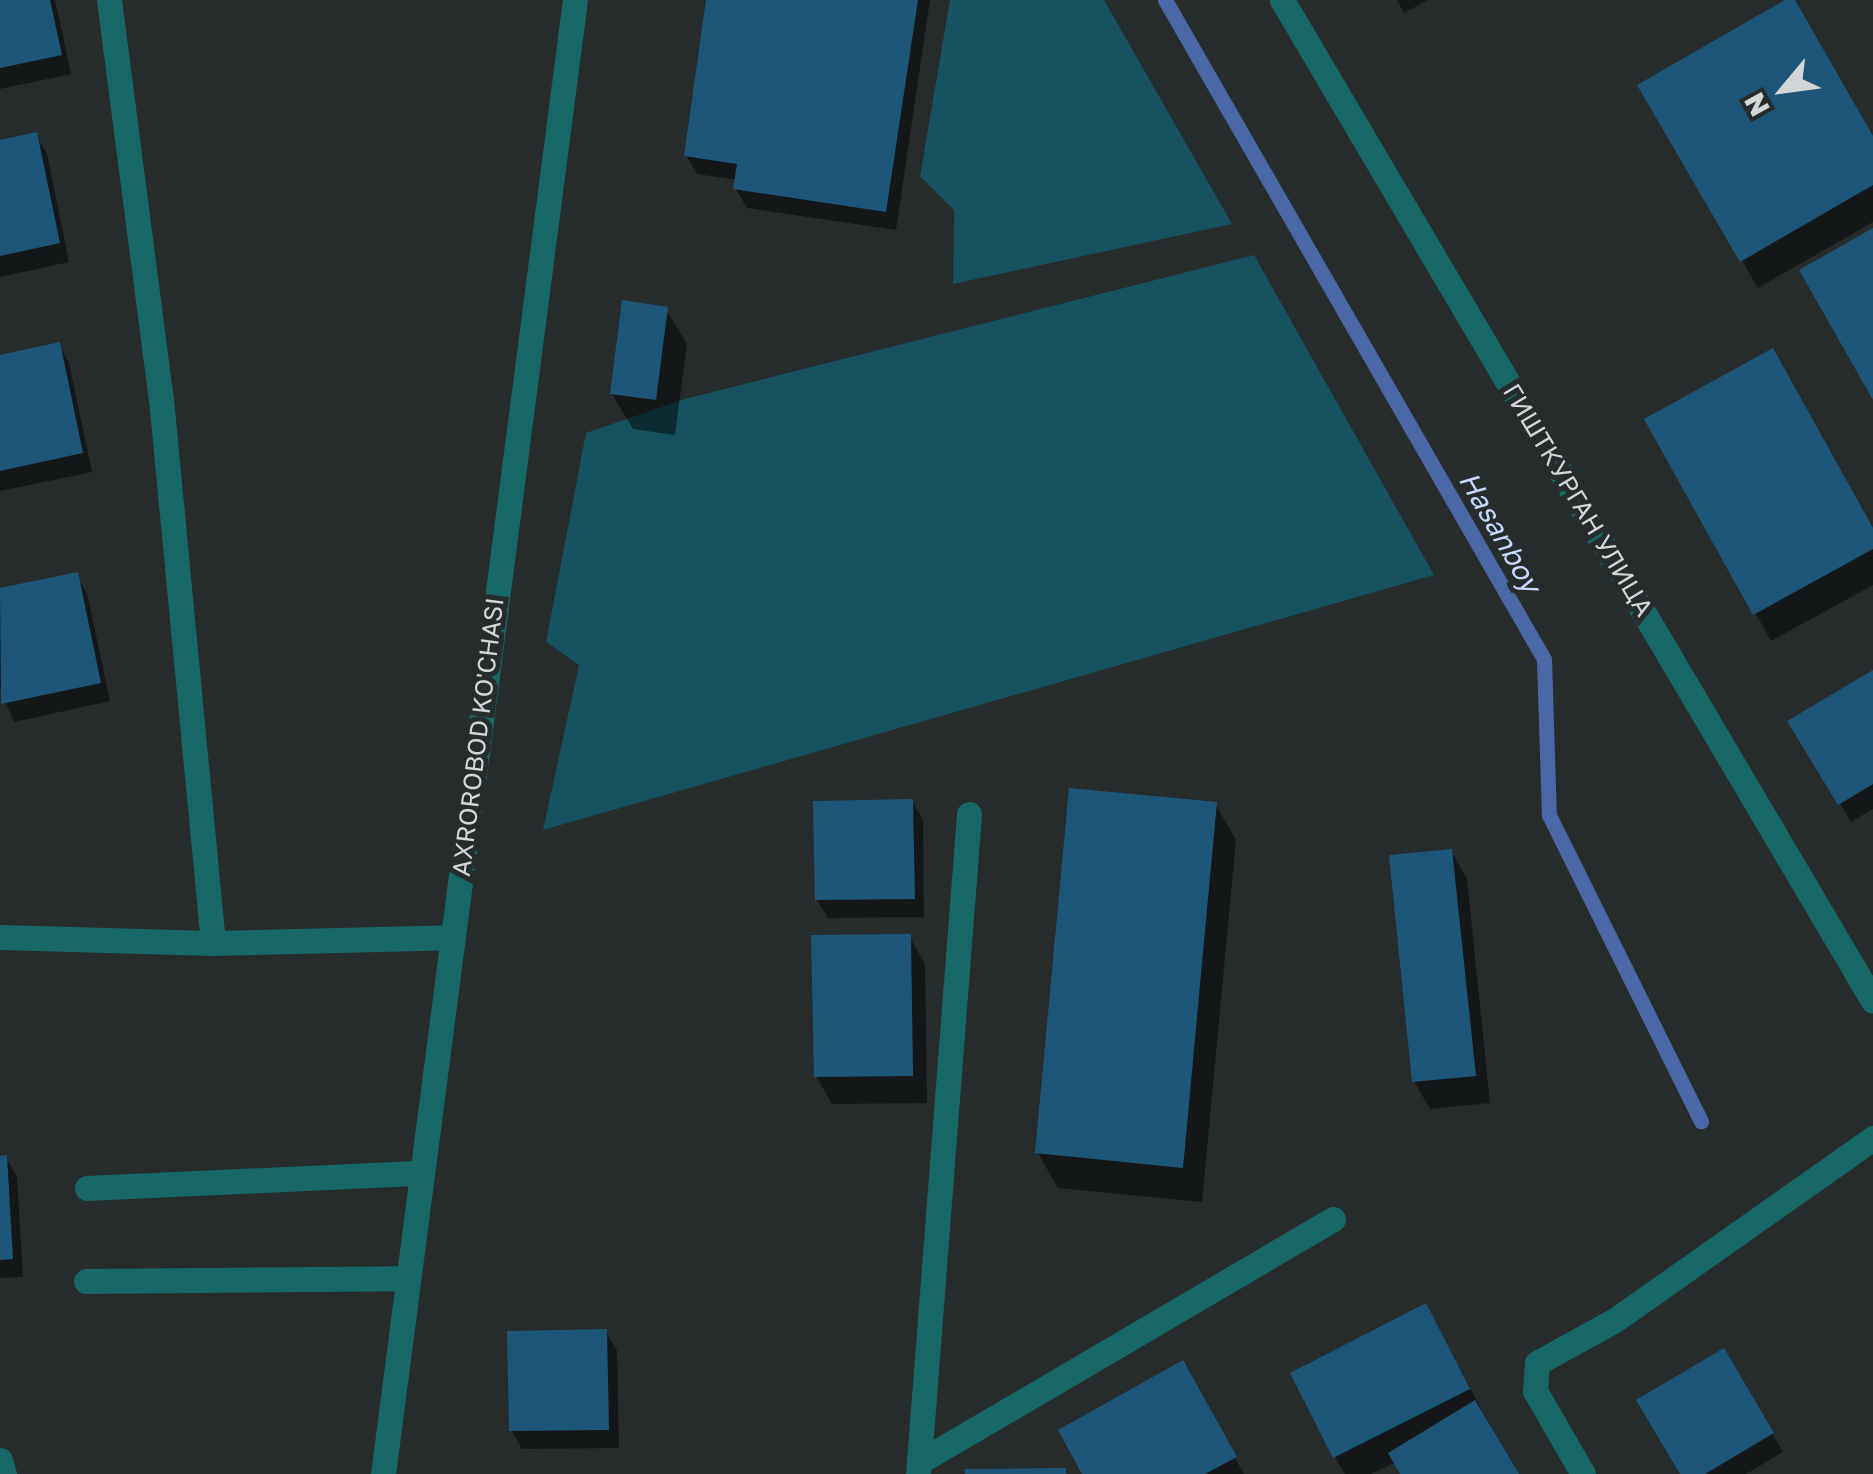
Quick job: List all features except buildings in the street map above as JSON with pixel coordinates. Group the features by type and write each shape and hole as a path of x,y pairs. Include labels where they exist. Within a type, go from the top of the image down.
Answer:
{"street":[{"path":"108,0 161,399 213,944"},
{"name":"AXROROBOD KO'CHASI","path":"383,1474 575,0"},
{"name":"ГИШТКУРГАН УЛИЦА","path":"1282,0 1873,1001"},
{"path":"919,1468 969,814"},
{"path":"0,936 213,944 452,937"},
{"path":"1583,1474 1534,1391 1537,1363 1615,1320 1873,1138"},
{"path":"87,1188 421,1173"},
{"path":"919,1468 1333,1219"},
{"path":"86,1281 408,1278"},
{"path":"0,1460 4,1474"}],"shaded area":[{"path":"950,0 1104,0 1232,224 953,284 954,210 920,176"},
{"path":"1254,255 1434,575 543,830 579,665 546,642 586,433 685,399"}],"waterway":[{"name":"Hasanboy","path":"1165,0 1544,659 1549,815 1701,1121"}]}
